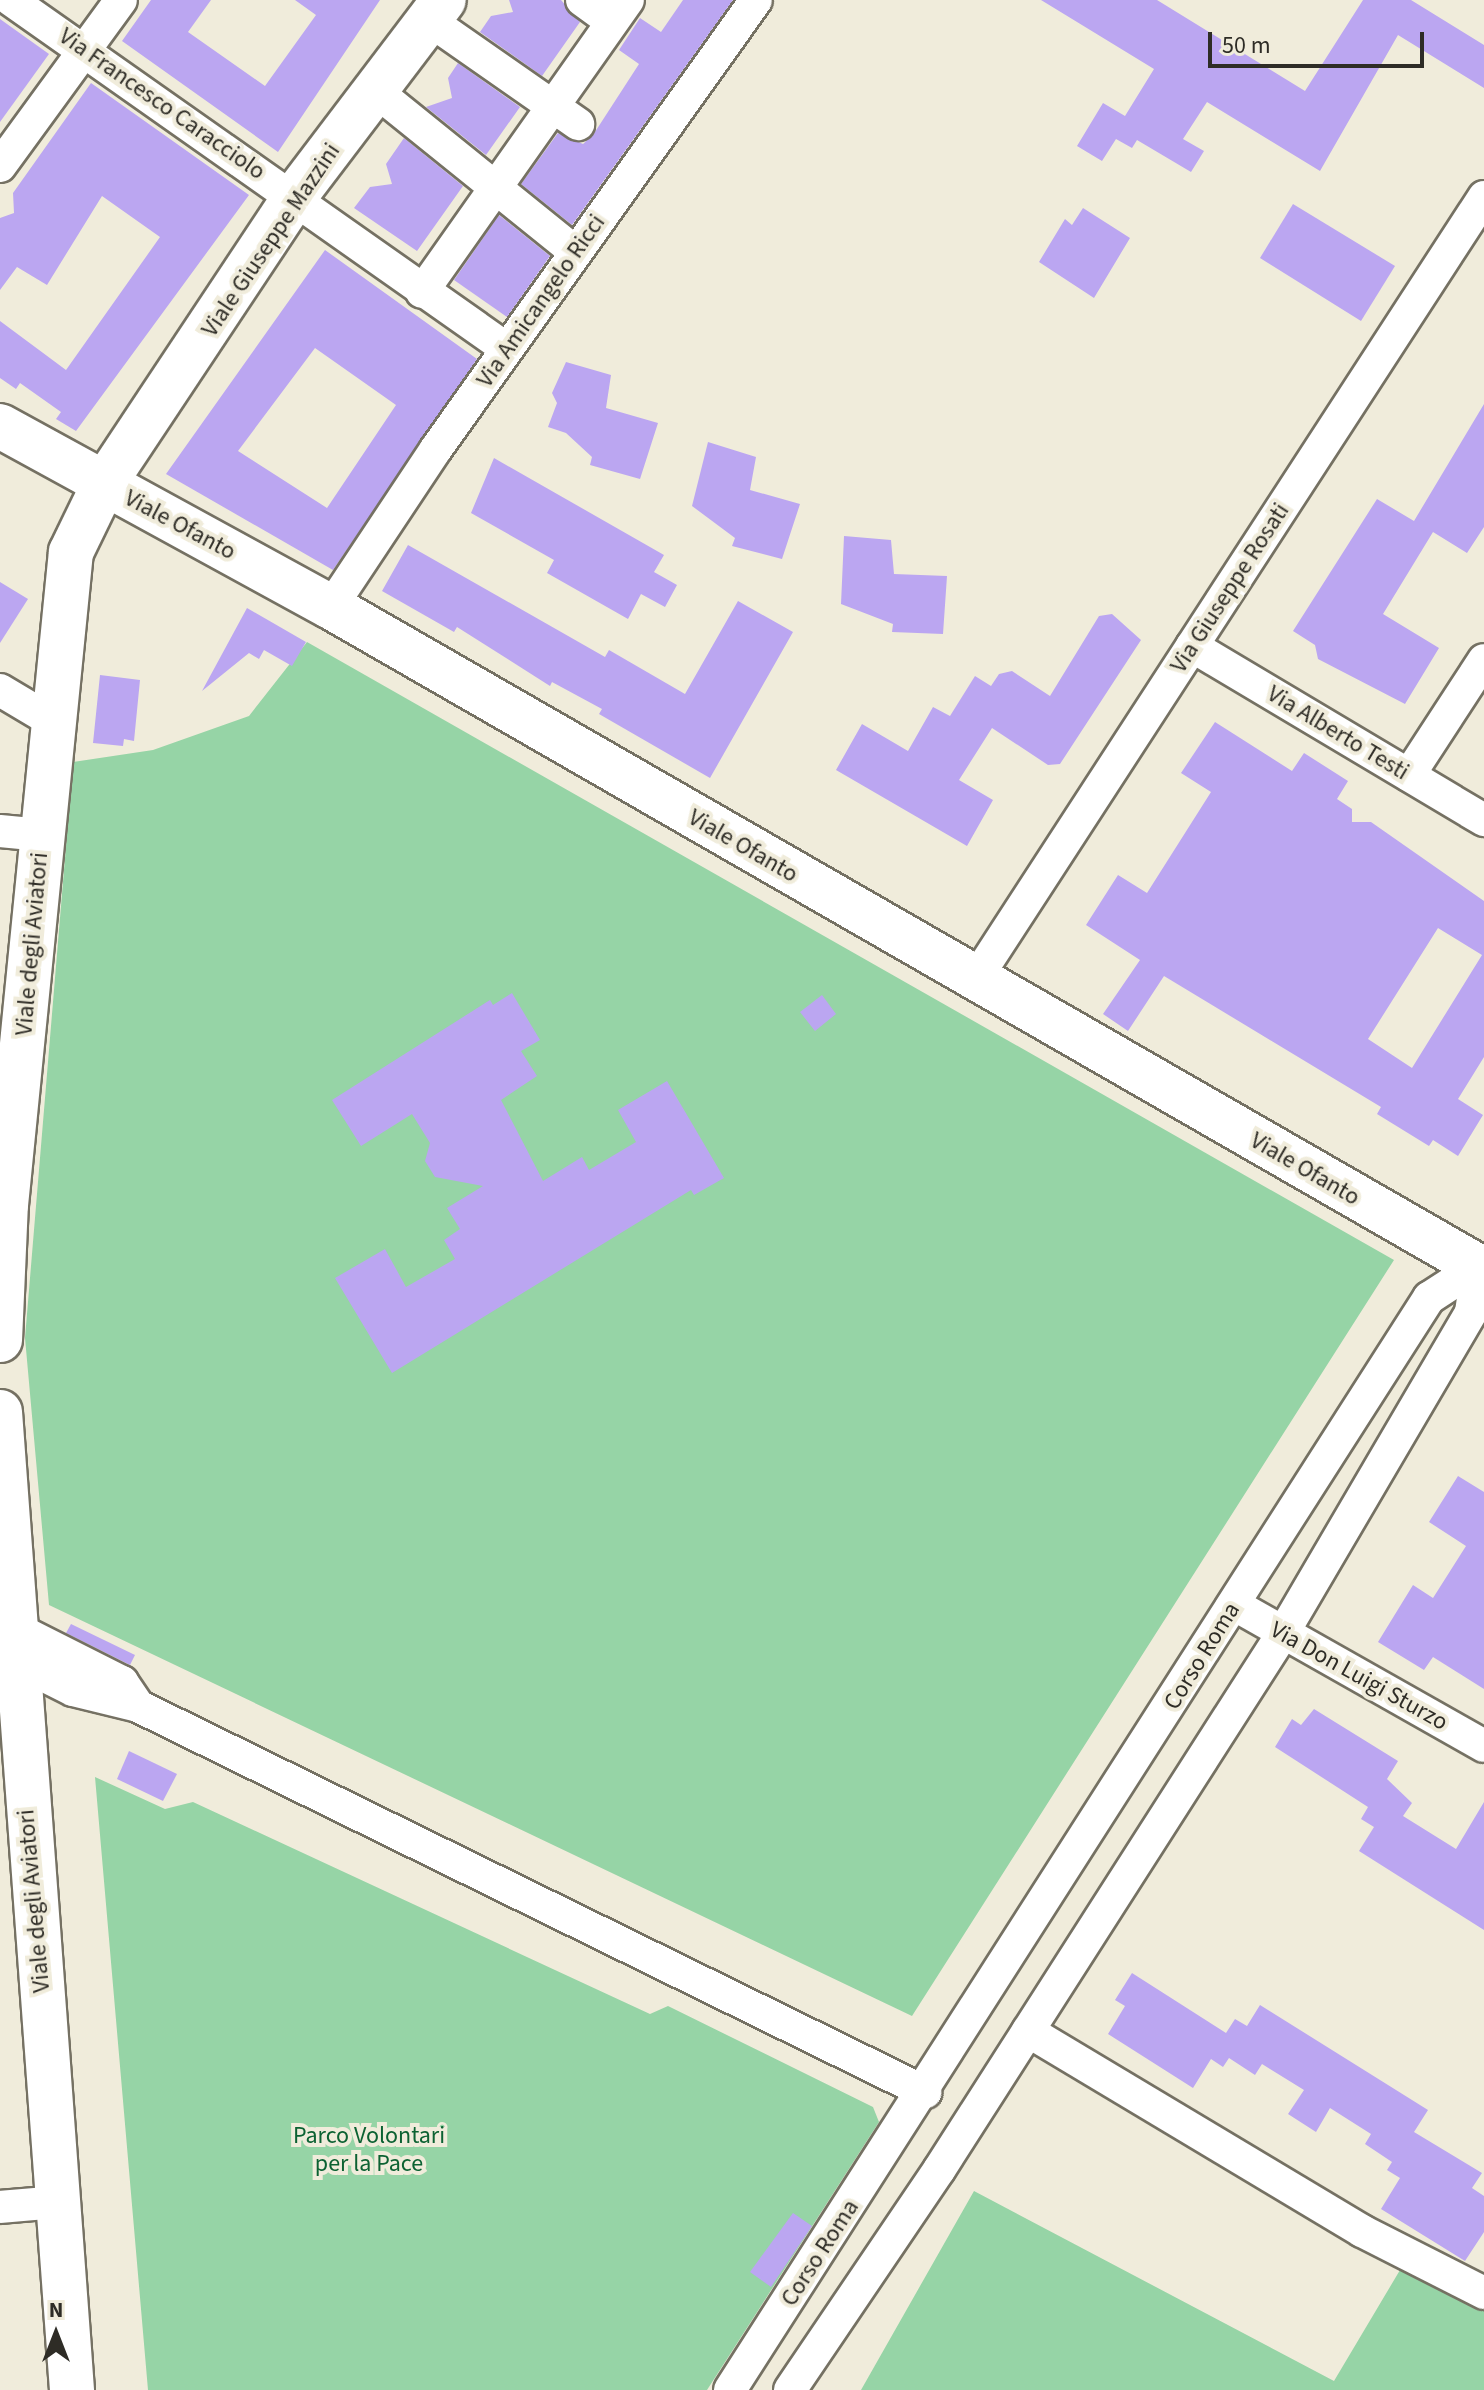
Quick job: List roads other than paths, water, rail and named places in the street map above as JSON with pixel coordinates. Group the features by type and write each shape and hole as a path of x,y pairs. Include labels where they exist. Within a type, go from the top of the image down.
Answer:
{"main road":[{"name":"Viale Giuseppe Mazzini","path":"104,484 295,196 377,92 436,10"},
{"name":"Viale Ofanto","path":"0,426 331,607 975,980 1482,1264"},
{"name":"Viale degli Aviatori","path":"0,1340 21,833 54,722 71,552 104,484"},
{"name":"Viale degli Aviatori","path":"0,1412 7,1641 72,2390"}],"street":[{"path":"0,166 81,47 121,0"},
{"path":"422,292 494,189 565,115 620,11 582,0"},
{"name":"Via Amicangelo Ricci","path":"331,607 507,349 756,0"},
{"name":"Via Francesco Caracciolo","path":"19,2 295,196 422,292 507,349"},
{"path":"436,10 565,115"},
{"path":"377,92 575,252"},
{"name":"Via Giuseppe Rosati","path":"975,980 1484,197"},
{"name":"Via Alberto Testi","path":"1192,646 1484,820"},
{"path":"1409,775 1484,660"},
{"path":"0,690 54,722"},
{"path":"790,2390 957,2142 1283,1633 1471,1312 1482,1264"},
{"name":"Corso Roma","path":"730,2390 918,2104 1429,1298 1482,1264"},
{"name":"Via Don Luigi Sturzo","path":"1235,1605 1484,1746"},
{"path":"7,1641 122,1682 138,1706 918,2104 957,2142"},
{"path":"1028,2031 1362,2231 1484,2293"},
{"path":"944,2062 991,2087"},
{"path":"0,2207 58,2202"}],"park label":[{"name":"Parco Volontari per la Pace","path":"369,2150"}]}
